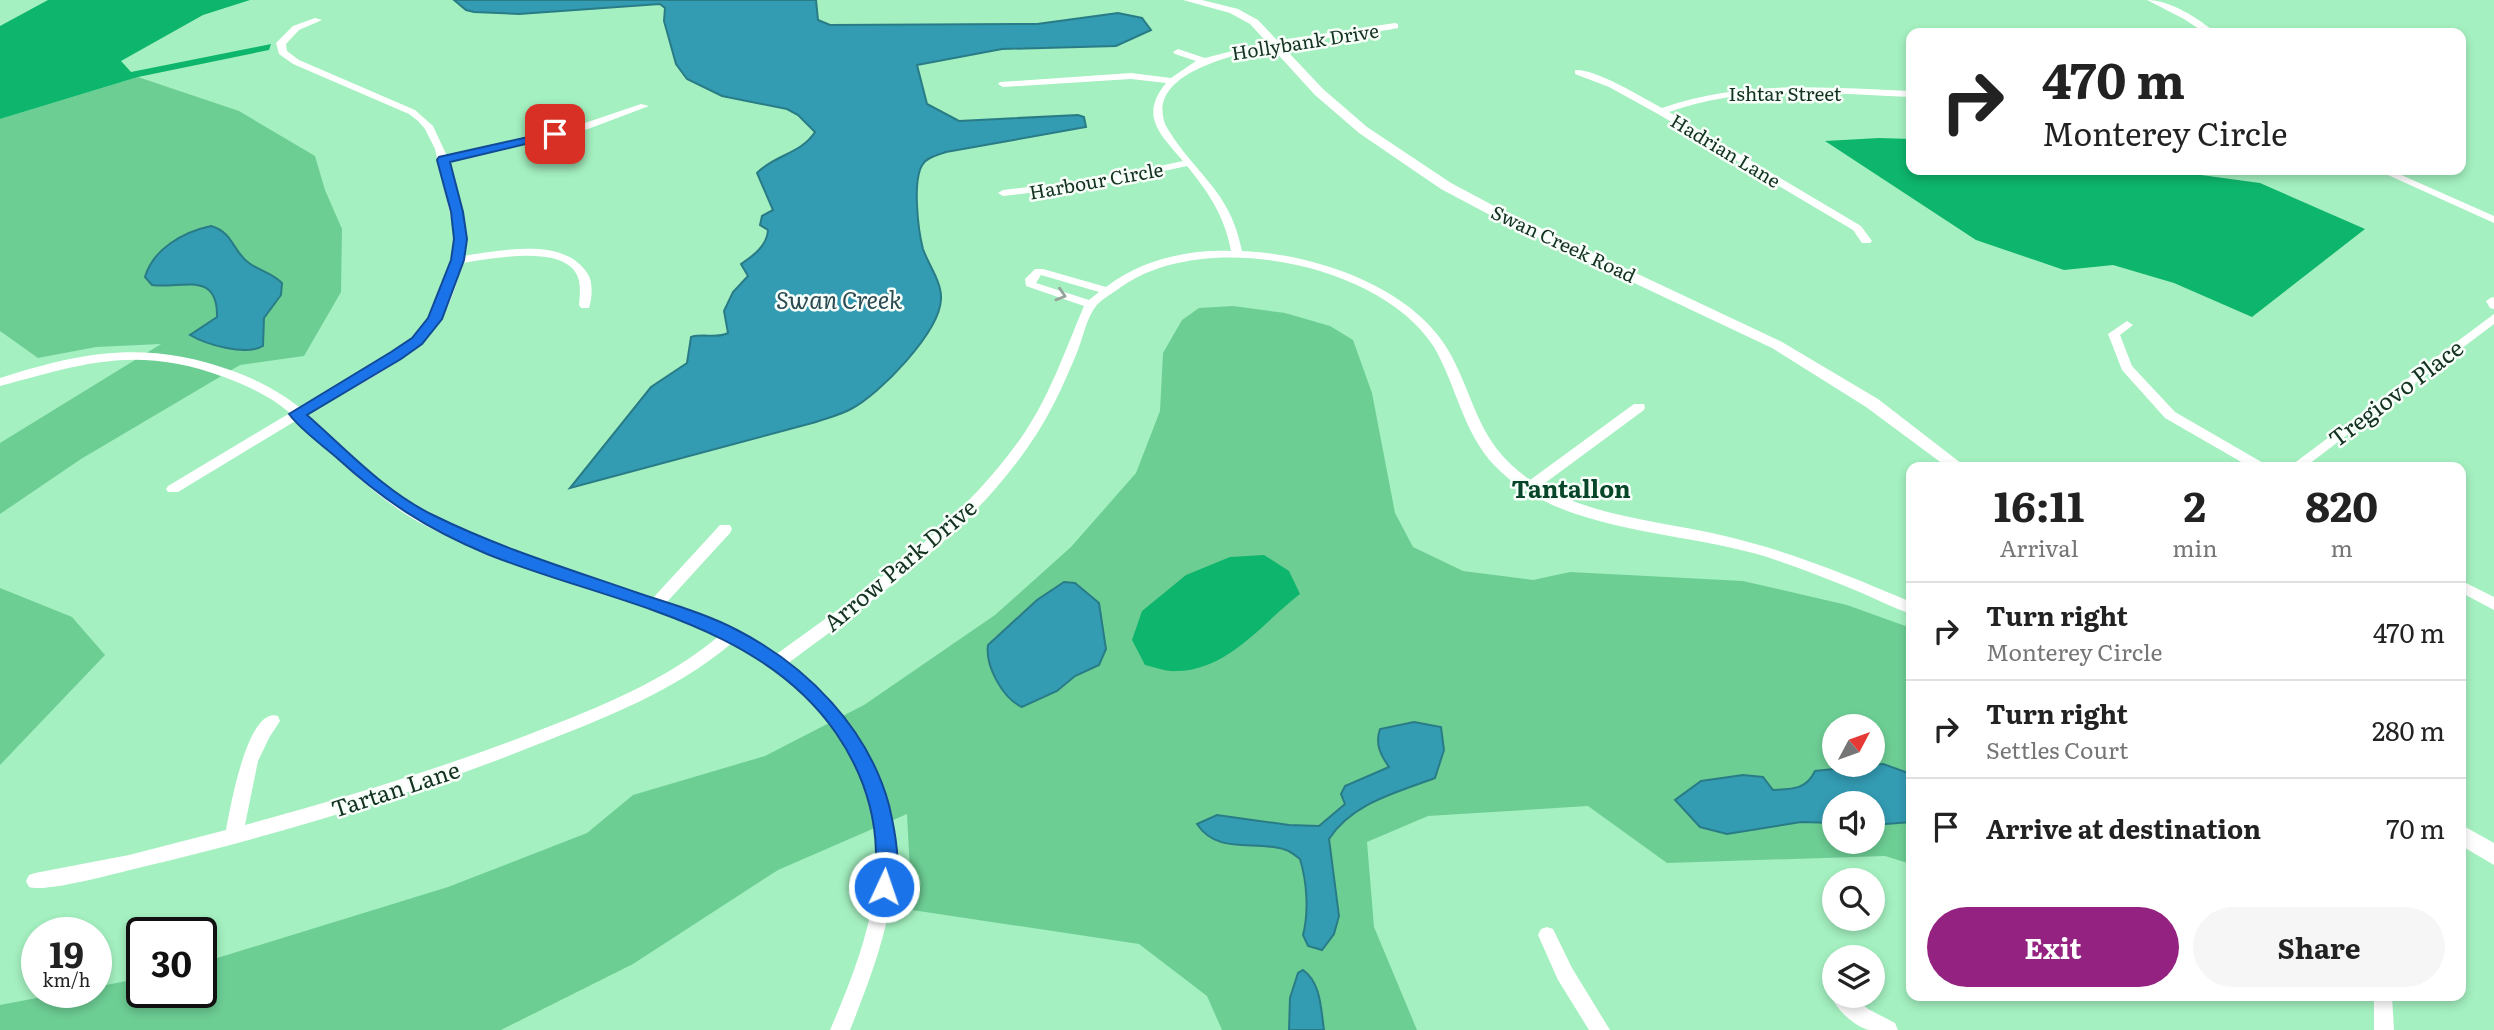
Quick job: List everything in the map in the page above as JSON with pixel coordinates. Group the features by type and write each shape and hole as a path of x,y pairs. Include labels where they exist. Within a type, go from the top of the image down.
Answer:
{"street":[{"name":"Swan Creek Road","path":"1190,0 1242,15 1276,44 1336,107 1414,166 1493,211 1777,345 1872,403 1951,462"},
{"path":"2151,0 2204,28"},
{"path":"173,489 417,341 435,319 457,260 461,239 459,222 443,160 430,129 417,115 284,55 281,46 288,34 318,20"},
{"name":"Hollybank Drive","path":"1170,81 1204,61 1225,53 1395,26"},
{"path":"1178,52 1204,61"},
{"name":"Hadrian Lane","path":"1577,72 1612,85 1661,112 1857,228 1866,240"},
{"path":"1003,83 1131,76 1170,81 1159,99 1157,118 1227,212 1237,252"},
{"name":"Ishtar Street","path":"1661,112 1713,94 1747,90 1906,94"},
{"path":"443,160 580,128 645,106"},
{"path":"555,134 550,122 565,115 570,115 580,128"},
{"name":"Harbour Circle","path":"1003,193 1104,180 1189,163"},
{"path":"2393,175 2494,220"},
{"name":"Arrow Park Drive","path":"775,664 926,547 988,488 1041,417 1091,304 1105,290 1133,274 1165,261 1199,254 1237,252 1290,261 1341,274 1402,306 1441,347 1473,428 1484,447 1511,475 1531,486 1586,513 1630,524 1721,540 1804,564 1906,606"},
{"path":"457,260 526,253 559,255 573,262 584,274 587,285 585,305"},
{"path":"1091,304 1038,288 1030,284 1031,279 1039,271 1105,290"},
{"name":"Tregiovo Place","path":"2303,462 2494,318"},
{"path":"2127,325 2114,334 2126,367 2170,415 2250,462"},
{"path":"0,382 48,367 94,357 156,354 200,362 263,389 281,400 382,489 426,519 493,550 655,605 731,635 799,680 841,725 863,760 884,824 884,887 876,931 840,1030"},
{"path":"1531,486 1639,407"},
{"path":"655,605 725,528"},
{"path":"2466,588 2494,604"},
{"name":"Tartan Lane","path":"35,881 88,873 234,836 435,777 531,741 661,684 713,651 731,635"},
{"path":"234,836 250,755 259,736 272,720"},
{"path":"2466,838 2494,855"},
{"path":"1548,935 1565,974 1600,1030"},
{"path":"2383,1001 2384,1030"},
{"path":"1853,1008 1861,1016 1888,1030"}],"green space":[{"path":"48,0 250,0 203,15 121,61 131,72 271,44 269,50 138,77 0,119 0,26"},
{"path":"138,77 239,111 315,156 325,190 342,229 341,292 304,356 240,365 81,459 0,514 0,443 161,344 96,347 38,358 0,331 0,119"},
{"path":"1906,139 1906,175 2201,175 2260,183 2365,229 2252,317 2174,283 2113,265 2064,270 1976,240 1825,141"},
{"path":"1233,306 1285,313 1330,326 1353,340 1372,393 1395,513 1413,547 1463,571 1533,580 1570,572 1743,581 1847,605 1906,626 1906,862 1885,856 1667,863 1588,806 1428,816 1367,842 1374,927 1417,1030 1222,1030 1207,996 1139,944 912,910 907,814 778,870 633,964 501,1030 0,1030 0,1005 21,1001 21,1008 112,1008 112,984 126,981 126,1008 217,1008 217,958 448,887 587,833 633,795 765,756 864,705 995,615 1071,547 1136,473 1160,411 1163,353 1182,320 1199,308"},
{"path":"1264,555 1289,571 1300,594 1244,643 1213,662 1196,669 1177,671 1145,665 1132,640 1142,611 1186,575 1230,557"},
{"path":"0,588 72,617 105,655 0,765"}],"water":[{"name":"Swan Creek","path":"454,0 816,0 818,20 830,25 1037,24 1118,13 1142,18 1151,30 1116,46 1002,49 917,65 927,104 959,121 1078,115 1084,117 1086,127 946,152 925,162 918,181 918,218 923,249 941,293 938,313 906,361 863,402 816,422 570,488 651,387 687,363 691,337 728,333 724,311 733,292 748,276 741,264 755,254 765,241 768,230 760,225 762,216 773,210 757,173 771,162 795,150 815,132 798,115 787,109 722,96 687,79 676,64 664,21 665,8 660,4 519,14 474,12 466,10"},
{"path":"211,226 224,233 249,263 282,283 281,295 264,318 263,346 256,349 227,348 190,335 217,317 216,302 205,287 186,284 152,285 145,277 155,258 170,243"},
{"path":"1064,582 1075,583 1099,603 1106,649 1099,665 1075,676 1057,691 1022,707 1008,696 996,680 989,662 988,645 1037,600"},
{"path":"1414,722 1441,727 1444,750 1435,778 1390,794 1362,808 1350,816 1329,839 1339,916 1334,934 1322,950 1308,946 1303,935 1306,897 1300,859 1288,851 1274,847 1238,845 1216,840 1197,824 1217,815 1289,825 1319,826 1345,804 1341,794 1345,786 1389,767 1379,749 1380,729"},
{"path":"1885,765 1906,772 1906,822 1885,824 1885,791 1822,791 1822,823 1801,822 1727,834 1700,827 1675,800 1701,781 1743,775 1763,777 1773,790 1798,787 1815,771 1822,770 1822,777 1885,777"},
{"path":"1303,970 1317,989 1324,1030 1289,1030 1290,998 1298,973"}],"district":[{"name":"Tantallon","path":"1571,487"}],"route":[{"path":"555,134 443,160 461,239 457,260 435,319 417,341 396,356 297,414 382,489 435,524 493,550 655,605 731,635 799,680 841,725 863,760 884,824 884,887"}]}
